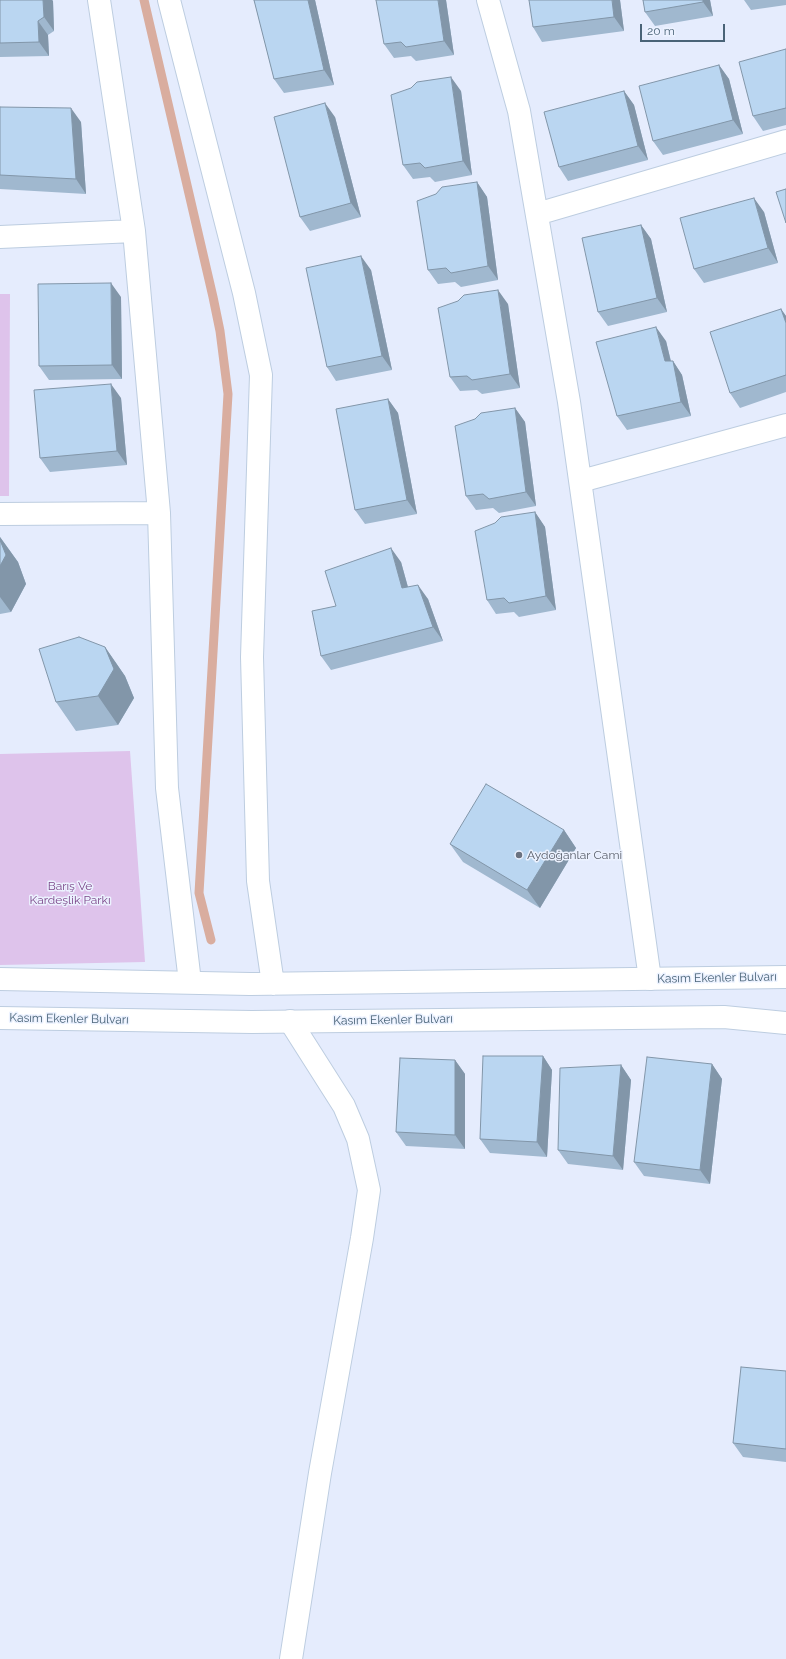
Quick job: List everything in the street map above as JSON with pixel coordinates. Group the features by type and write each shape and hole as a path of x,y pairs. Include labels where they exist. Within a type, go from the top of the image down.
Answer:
{"street":[{"path":"99,0 134,231 159,513 167,788 190,982"},
{"path":"170,0 244,293 261,375 252,657 258,881 273,984"},
{"path":"488,0 520,111 581,480 650,979"},
{"path":"537,214 786,141"},
{"path":"0,237 134,231"},
{"path":"581,480 786,425"},
{"path":"0,514 159,513"},
{"name":"Kasım Ekenler Bulvarı","path":"0,979 273,984 786,976"},
{"name":"Kasım Ekenler Bulvarı","path":"0,1018 290,1021 724,1017 786,1023"},
{"path":"290,1021 344,1106 358,1139 369,1190 362,1238 320,1473 291,1659"}],"green space":[{"path":"0,294 10,294 9,496 0,496"},
{"name":"Barış Ve Kardeşlik Parkı","path":"130,751 145,962 0,965 0,754"}],"building":[{"path":"0,0 43,0 44,17 38,21 39,42 0,43"},
{"path":"254,0 308,0 324,70 274,79"},
{"path":"376,0 438,0 444,41 406,47 401,42 384,44"},
{"path":"529,0 612,0 614,17 533,27"},
{"path":"643,0 703,0 703,2 645,12"},
{"path":"786,49 786,108 753,116 739,62"},
{"path":"719,65 733,120 653,141 639,86"},
{"path":"451,77 463,161 425,168 420,163 403,165 391,95 411,88 417,82"},
{"path":"624,91 638,146 559,167 544,112"},
{"path":"325,103 351,203 300,217 274,117"},
{"path":"0,107 71,108 76,179 0,175"},
{"path":"477,182 488,266 451,273 446,268 428,270 417,201 436,194 442,187"},
{"path":"786,189 786,223 776,192"},
{"path":"754,198 768,248 694,269 680,218"},
{"path":"641,225 657,298 598,312 582,238"},
{"path":"361,256 382,356 327,367 306,268"},
{"path":"111,283 112,365 39,366 38,284"},
{"path":"498,290 510,374 472,380 467,376 450,377 438,308 458,301 464,295"},
{"path":"781,309 786,323 786,375 730,393 710,332"},
{"path":"656,327 665,361 673,361 681,402 617,416 596,342"},
{"path":"111,384 117,451 40,458 34,390"},
{"path":"388,399 407,500 355,510 336,409"},
{"path":"515,408 526,492 489,499 483,494 466,496 455,426 475,419 481,413"},
{"path":"535,512 546,596 509,603 504,598 487,600 475,531 495,523 501,517"},
{"path":"0,540 6,555 0,566"},
{"path":"391,548 402,588 418,585 433,627 321,656 312,611 336,606 325,571"},
{"path":"79,637 105,647 114,669 98,696 56,702 39,649"},
{"name":"Aydoğanlar Cami","path":"486,784 564,830 527,890 450,844"},
{"path":"483,1056 543,1056 537,1142 480,1139"},
{"path":"647,1057 712,1064 700,1170 634,1162"},
{"path":"400,1058 455,1060 455,1135 396,1132"},
{"path":"621,1065 613,1156 558,1150 560,1068"},
{"path":"741,1367 786,1371 786,1449 733,1443"}],"waterway":[{"path":"144,0 213,297 220,331 228,394 199,893 211,940"}],"place":[{"name":"Aydoğanlar Cami","path":"519,855"}]}
